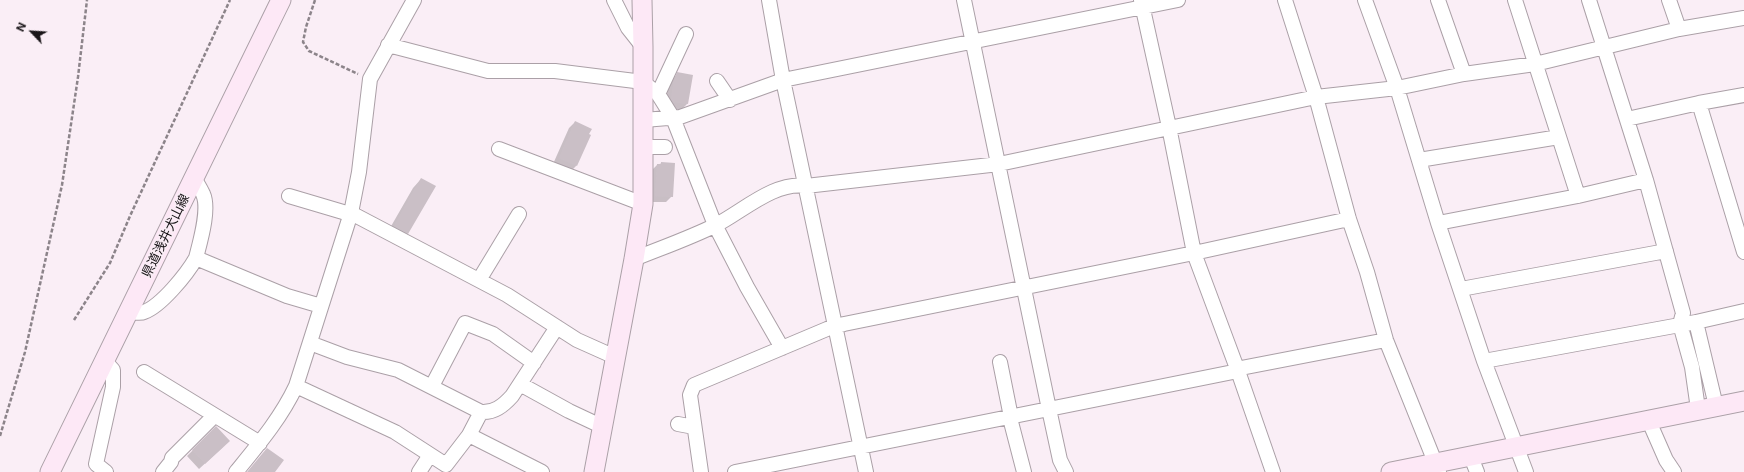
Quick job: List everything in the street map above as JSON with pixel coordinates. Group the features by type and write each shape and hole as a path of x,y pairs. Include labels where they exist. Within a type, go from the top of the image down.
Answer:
{"street":[{"name":"県道浅井犬山線","path":"50,472 281,0"},
{"path":"236,472 260,443 287,406 296,386 351,213 359,172 370,79 414,0"},
{"path":"614,0 628,28 644,46"},
{"path":"594,472 601,426 634,259 643,204 644,46 642,0"},
{"path":"769,0 783,80 866,472"},
{"path":"964,0 1060,460 1066,472"},
{"path":"644,120 673,118 730,100 783,80 972,43 1142,3 1178,0"},
{"path":"1285,0 1316,97 1349,219 1367,272 1386,340 1437,467"},
{"path":"1365,0 1397,88 1438,223 1484,361 1526,472"},
{"path":"1438,0 1464,74"},
{"path":"1514,0 1578,196"},
{"path":"1589,0 1646,180 1683,313 1680,324 1692,367 1698,409"},
{"path":"1669,0 1679,29"},
{"path":"1142,3 1194,253 1238,371 1273,472"},
{"path":"634,259 715,225 781,187 796,184 806,186 999,164 1316,97 1397,88 1464,74 1535,64 1679,29 1744,18"},
{"path":"658,94 686,34"},
{"path":"388,45 488,71 555,71 643,82 658,94 673,118 715,225 747,287 782,348"},
{"path":"717,81 730,100"},
{"path":"1627,119 1699,103 1744,95"},
{"path":"1699,103 1744,252"},
{"path":"1420,160 1559,137"},
{"path":"643,147 664,148"},
{"path":"499,149 643,204"},
{"path":"129,312 141,313 150,308 180,281 188,272 196,258 201,239 205,203 204,195 194,178"},
{"path":"1438,223 1578,196 1646,180"},
{"path":"289,196 351,213 507,295 577,340 615,357"},
{"path":"479,280 519,214"},
{"path":"701,472 690,395 694,385 782,348 836,327 1194,253 1349,219"},
{"path":"1461,289 1666,251"},
{"path":"196,258 287,296 321,306"},
{"path":"1484,361 1696,322 1744,311"},
{"path":"1696,322 1716,406"},
{"path":"432,386 465,323 493,334 534,364"},
{"path":"310,343 347,357 398,370 481,412 490,411 503,405 534,364 557,327"},
{"path":"735,472 1238,371 1241,368 1386,340"},
{"path":"97,469 114,387 113,370 105,361"},
{"path":"1000,362 1011,422 1024,472"},
{"path":"144,372 260,443"},
{"path":"520,384 569,411 601,426"},
{"path":"296,386 396,432 446,465 469,435 481,412"},
{"path":"1391,472 1474,464 1516,446 1744,400"},
{"path":"163,472 171,462 172,458 214,416"},
{"path":"1648,419 1666,460 1674,472"},
{"path":"678,424 694,426"},
{"path":"469,435 541,472"},
{"path":"419,472 430,455"}],"path":[{"path":"0,436 25,352 62,185 78,77 87,0"},
{"path":"74,320 110,264 230,0"},
{"path":"315,0 306,26 303,42 309,51 370,79"}],"building":[{"path":"677,72 693,75 688,104 673,102 671,99"},
{"path":"575,121 592,129 589,134 591,135 577,166 559,158"},
{"path":"661,162 675,163 673,197 655,196 657,164 661,164"},
{"path":"421,178 436,186 408,234 394,226"},
{"path":"216,426 230,441 205,464 192,450"},
{"path":"267,448 284,460 275,472 247,472"}]}
